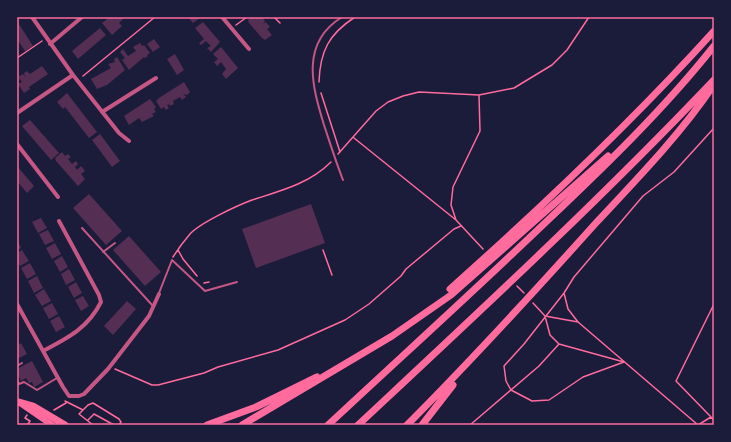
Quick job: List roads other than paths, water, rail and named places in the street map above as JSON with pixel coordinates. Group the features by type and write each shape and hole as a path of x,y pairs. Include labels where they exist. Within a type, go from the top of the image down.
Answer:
{"highway":[{"path":"426,313 589,161 676,74 714,32"},
{"path":"328,425 478,287 595,175 628,141 714,46"},
{"path":"358,425 534,261 650,147 714,80"},
{"path":"407,425 470,362 690,118 714,84"},
{"path":"242,425 392,336 451,295 589,171 628,141"},
{"path":"422,425 470,362"},
{"path":"207,425 256,407 306,381 339,367"},
{"path":"18,402 33,406 65,425"}],"main road":[{"path":"18,402 52,425"}],"street":[{"path":"32,17 73,75 119,133 129,141"},
{"path":"50,44 82,17"},
{"path":"222,17 249,49"},
{"path":"17,113 73,75"},
{"path":"102,112 156,78"},
{"path":"17,144 58,197"},
{"path":"43,351 80,330 96,311 101,302 99,295 59,221"},
{"path":"17,306 69,396 84,394 111,365 149,316 159,294"}],"lane":[{"path":"342,17 333,22 321,37 311,67 316,97 344,180"},
{"path":"82,228 154,307"},
{"path":"103,252 115,243"},
{"path":"159,294 172,260 205,292 237,282"},
{"path":"17,366 22,363"},
{"path":"17,380 19,384 24,382 37,390 58,377"}]}
